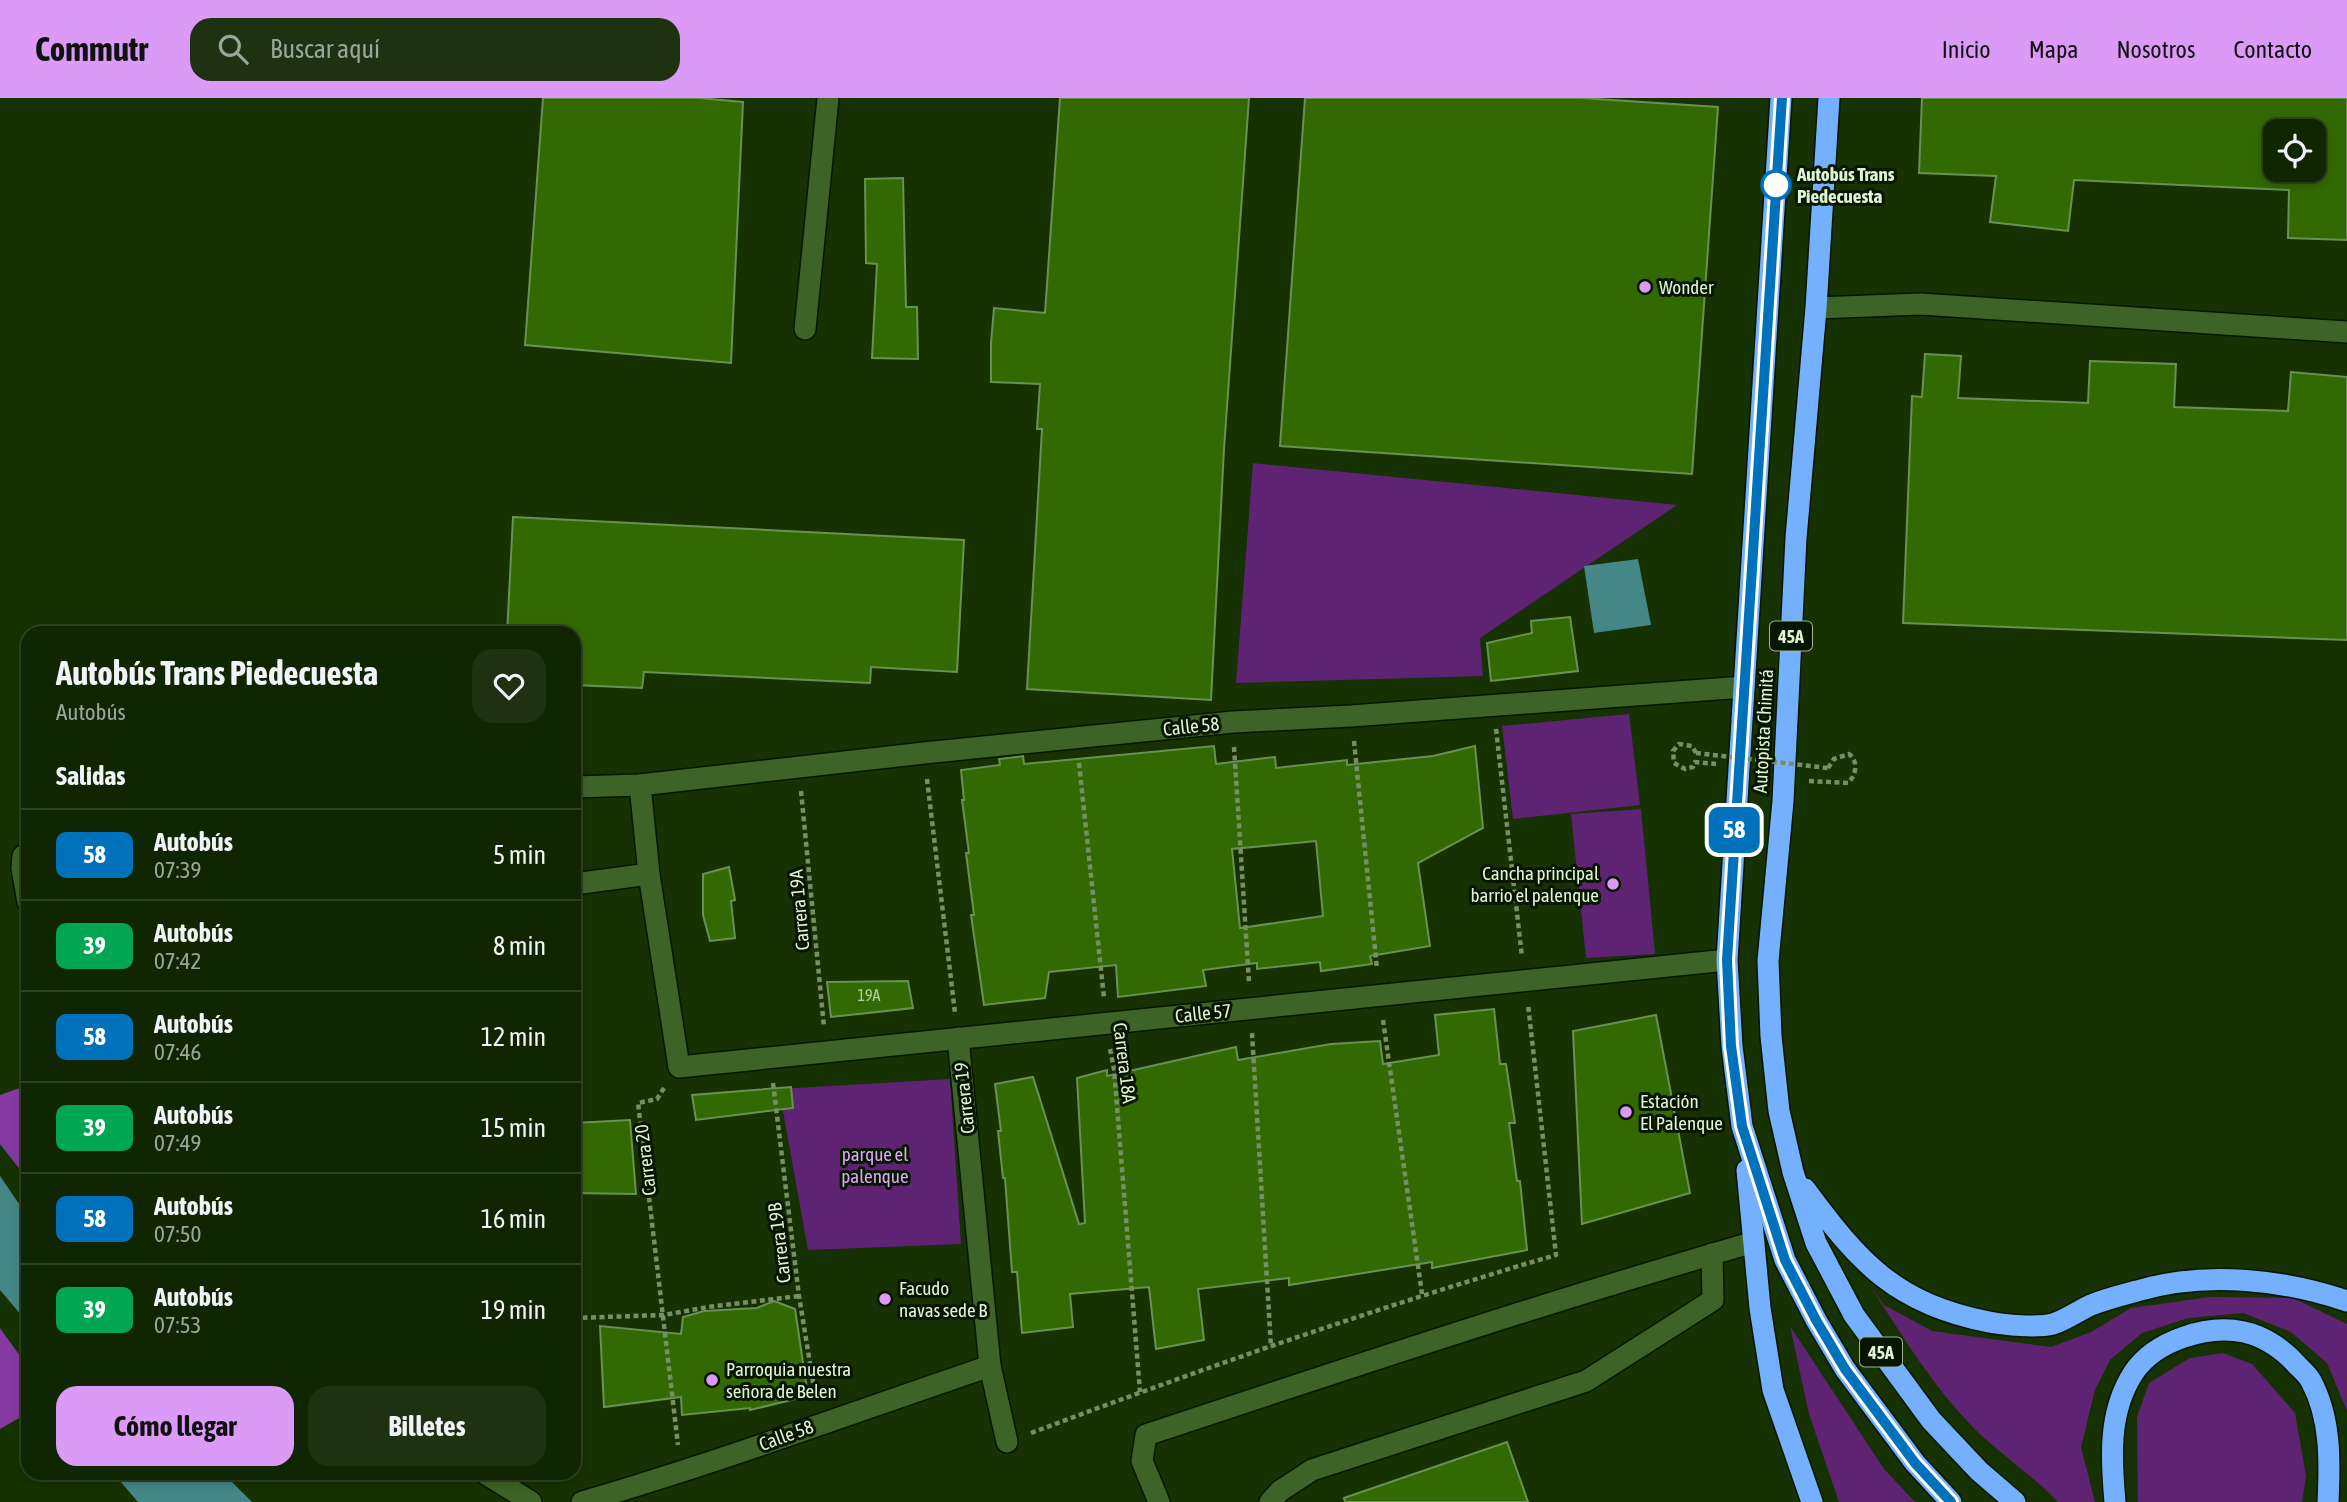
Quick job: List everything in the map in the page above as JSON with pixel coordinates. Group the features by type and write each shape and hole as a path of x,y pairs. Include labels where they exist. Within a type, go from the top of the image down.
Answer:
{"highway":[{"name":"Autopista Chimitá","path":"1782,98 1727,960 1731,1046 1742,1126 1785,1260 1845,1369 1915,1463 1951,1502"},
{"name":"Autopista Chimitá","path":"1829,98 1816,308 1796,538 1784,778 1768,961 1771,1036 1779,1111 1793,1172 1816,1243 1854,1315 1931,1420 1979,1471 2015,1502"},
{"path":"1742,1126 1760,1308 1773,1390 1812,1502"},
{"path":"1793,1172 1840,1236 1875,1272 1916,1300 1956,1315 2002,1324 2052,1324 2093,1305 2139,1290 2183,1282 2227,1280 2271,1282 2347,1301"},
{"path":"2115,1502 2111,1453 2117,1406 2134,1371 2163,1345 2204,1330 2244,1332 2255,1336 2285,1351 2311,1380 2324,1419 2330,1456 2328,1502"}],"street":[{"path":"805,330 828,98"},
{"path":"1816,308 1920,304 2347,332"},
{"name":"Calle 58","path":"581,788 640,785 1233,722 1744,687"},
{"path":"640,785 649,874 678,1067"},
{"path":"581,883 649,874"},
{"name":"Calle 57","path":"678,1067 1727,960"},
{"name":"Carrera 19","path":"958,1038 990,1366 1007,1442"},
{"path":"1159,1502 1142,1461 1146,1435 1485,1323 1754,1242"},
{"path":"1270,1502 1280,1491 1312,1470 1586,1381 1713,1300 1713,1254"},
{"name":"Calle 58","path":"582,1502 681,1474 819,1423 990,1366"},
{"path":"496,1480 531,1502"}],"path":[{"path":"1007,1442 1140,1392 1422,1294 1556,1255 1493,705"},
{"name":"Carrera 18A","path":"1077,738 1105,1023 1114,1069 1140,1392"},
{"path":"1738,766 1695,762 1693,767 1685,769 1674,763 1673,751 1679,744 1687,744 1696,753 1828,768 1834,759 1849,754 1856,765 1854,776 1848,783 1784,778"},
{"name":"Carrera 19","path":"924,753 958,1038"},
{"name":"Carrera 19A","path":"799,766 826,1052"},
{"name":"Carrera 19B","path":"770,1058 799,1296 819,1423"},
{"name":"Carrera 20","path":"678,1067 657,1099 638,1103 681,1474"},
{"path":"581,1318 664,1315 799,1296"}],"green space":[{"path":"1253,463 1677,505 1480,638 1483,676 1236,683"},
{"path":"1629,714 1640,805 1513,819 1502,726"},
{"name":"Cancha principal barrio el palenque","path":"1641,809 1655,954 1586,958 1571,814"},
{"name":"parque el palenque","path":"950,1079 961,1244 808,1250 779,1089"},
{"path":"1871,1287 1884,1305 1932,1331 2051,1347 2091,1332 2131,1308 2210,1297 2293,1298 2347,1324 2347,1411 2327,1363 2291,1332 2243,1313 2188,1318 2142,1333 2110,1360 2095,1390 2081,1447 2095,1502 2058,1502 1979,1434 1941,1391"},
{"path":"1790,1326 1884,1469 1915,1502 1839,1502 1809,1414"},
{"path":"2223,1353 2252,1364 2295,1413 2306,1476 2302,1502 2138,1502 2137,1417 2149,1383 2190,1358"}],"shaded area":[{"path":"21,1088 21,1171 0,1144 0,1095"},
{"path":"0,1328 21,1357 21,1417 0,1429"}],"water":[{"path":"1638,559 1651,625 1594,633 1584,566"},
{"path":"0,1176 21,1207 21,1315 0,1290"},
{"path":"119,1480 230,1480 252,1502 138,1502"}],"building":[{"path":"543,98 699,98 743,102 731,363 525,345"},
{"path":"1060,98 1249,98 1224,449 1211,700 1027,689 1042,429 1037,429 1040,384 991,382 991,343 994,308 1045,313"},
{"path":"1305,98 1582,98 1718,107 1692,474 1280,446"},
{"path":"1922,98 2347,98 2347,240 2288,238 2289,190 2074,180 2068,231 1990,222 1996,176 1919,173"},
{"path":"903,178 906,307 917,307 918,359 872,358 877,264 866,263 865,179"},
{"path":"1925,354 1961,356 1958,398 2088,403 2090,361 2176,364 2174,407 2288,411 2291,372 2347,377 2347,640 1903,623 1912,396 1922,397"},
{"path":"513,517 964,540 957,672 871,667 870,683 644,672 642,688 581,685 581,626 507,626"},
{"path":"1570,617 1578,671 1491,681 1487,643 1532,633 1531,621"},
{"path":"1214,746 1216,764 1275,757 1276,768 1347,760 1347,765 1433,756 1475,746 1483,828 1418,863 1430,946 1370,956 1372,964 1321,971 1320,962 1257,969 1257,963 1203,970 1206,986 1118,997 1116,965 1049,972 1045,998 984,1005 971,915 974,915 966,853 969,853 961,770 1000,765 999,759 1023,756 1024,764","holes":["1316,841 1323,916 1240,928 1232,849"]},
{"path":"729,867 735,900 731,901 735,938 710,941 703,915 703,874"},
{"path":"908,981 913,1008 831,1017 827,982"},
{"path":"1494,1009 1500,1064 1506,1064 1515,1123 1509,1123 1517,1181 1520,1181 1527,1250 1432,1268 1432,1262 1289,1285 1289,1278 1198,1289 1204,1340 1156,1349 1149,1287 1070,1294 1073,1327 1022,1333 1017,1272 1012,1272 995,1084 1033,1077 1079,1224 1085,1223 1077,1078 1107,1070 1107,1076 1236,1047 1238,1060 1331,1044 1380,1041 1383,1064 1439,1055 1435,1015"},
{"name":"Estación El Palenque","path":"1656,1015 1690,1193 1582,1224 1573,1031"},
{"path":"791,1087 793,1108 696,1120 692,1095"},
{"path":"630,1120 636,1194 581,1193 581,1123"},
{"path":"774,1301 795,1309 808,1396 750,1410 682,1415 681,1397 604,1407 600,1326 681,1334 683,1317 704,1311 757,1308"},
{"path":"1507,1442 1528,1502 1345,1502 1344,1498"}],"bus line":[{"name":"58","path":"1782,98 1727,960 1731,1046 1742,1126 1785,1260 1845,1369 1915,1463 1951,1502"}],"place":[{"name":"Autobús Trans Piedecuesta","path":"1776,185"},
{"name":"Wonder","path":"1645,287"},
{"name":"Cancha principal barrio el palenque","path":"1613,884"},
{"name":"Estación El Palenque","path":"1626,1112"},
{"name":"Facudo navas sede B","path":"885,1299"},
{"name":"Parroquia nuestra señora de Belen","path":"712,1380"}]}
